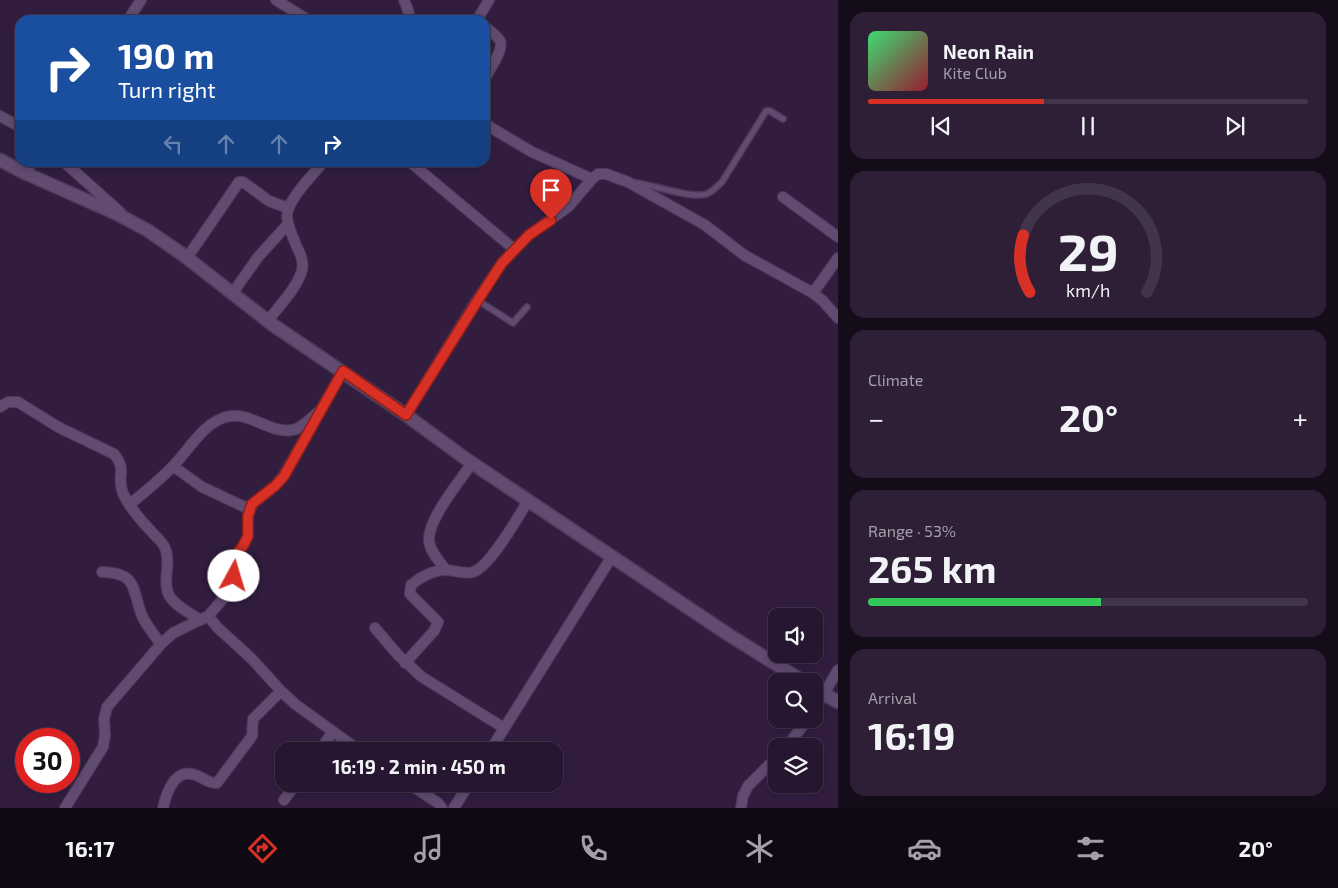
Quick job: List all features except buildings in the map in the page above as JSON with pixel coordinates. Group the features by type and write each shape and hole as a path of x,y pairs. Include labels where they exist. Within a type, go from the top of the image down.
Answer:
{"street":[{"path":"131,15 141,0"},
{"path":"276,0 300,15"},
{"path":"404,0 409,15"},
{"path":"480,15 489,0"},
{"path":"490,31 499,39 501,44 500,50 490,69"},
{"path":"0,116 15,124"},
{"path":"490,127 532,152 592,178"},
{"path":"0,160 15,164"},
{"path":"70,167 130,221"},
{"path":"268,321 297,282 302,272 302,258 288,224 288,208 319,167"},
{"path":"416,167 514,249"},
{"path":"28,168 147,230 187,258 268,321 406,415 472,464 729,635 790,673"},
{"path":"406,415 502,263 529,235 561,213 592,178 598,174 606,174 628,182 704,225 760,265 813,293 838,318"},
{"path":"187,258 239,182 247,184 269,201 288,208"},
{"path":"783,197 838,237"},
{"path":"232,294 258,257 288,224"},
{"path":"813,293 838,258"},
{"path":"65,808 103,747 105,741 104,719 108,707 161,644 173,633 204,618 227,593 235,581 232,560 248,536 249,509 256,500 276,485 284,476 343,371"},
{"path":"0,407 8,402 18,402 58,427 114,454 122,468 122,491 148,528 164,546 167,553 167,587 169,595 175,602 218,628 252,658 281,691 347,742"},
{"path":"130,504 173,466 216,420 227,416 238,416 277,428 293,430 302,426 322,410"},
{"path":"446,570 433,552 428,541 430,529 435,516 472,464"},
{"path":"173,466 202,487 249,509"},
{"path":"405,663 434,631 438,622 410,594 410,585 428,574 446,570 472,573 480,569 502,541 528,501"},
{"path":"495,742 612,558"},
{"path":"102,572 116,572 132,584 144,619 161,644"},
{"path":"375,628 405,663 422,677 504,728"},
{"path":"823,687 838,670"},
{"path":"163,808 171,784 175,778 181,775 187,773 196,775 217,783 252,736 253,719 281,691"},
{"path":"823,693 838,702"},
{"path":"793,738 801,728"},
{"path":"326,742 333,732"},
{"path":"741,808 743,796 748,786 768,766"},
{"path":"284,800 290,792"},
{"path":"421,792 438,803 442,808"},
{"path":"454,808 464,792"}],"lane":[{"path":"628,182 686,194 706,194 714,190 722,182 766,111 770,111 783,119"},
{"path":"478,300 513,323 527,307"}],"route":[{"path":"234,576 232,560 248,536 249,509 256,500 266,494 284,476 343,371 406,415 502,263 529,235 551,220"}]}
